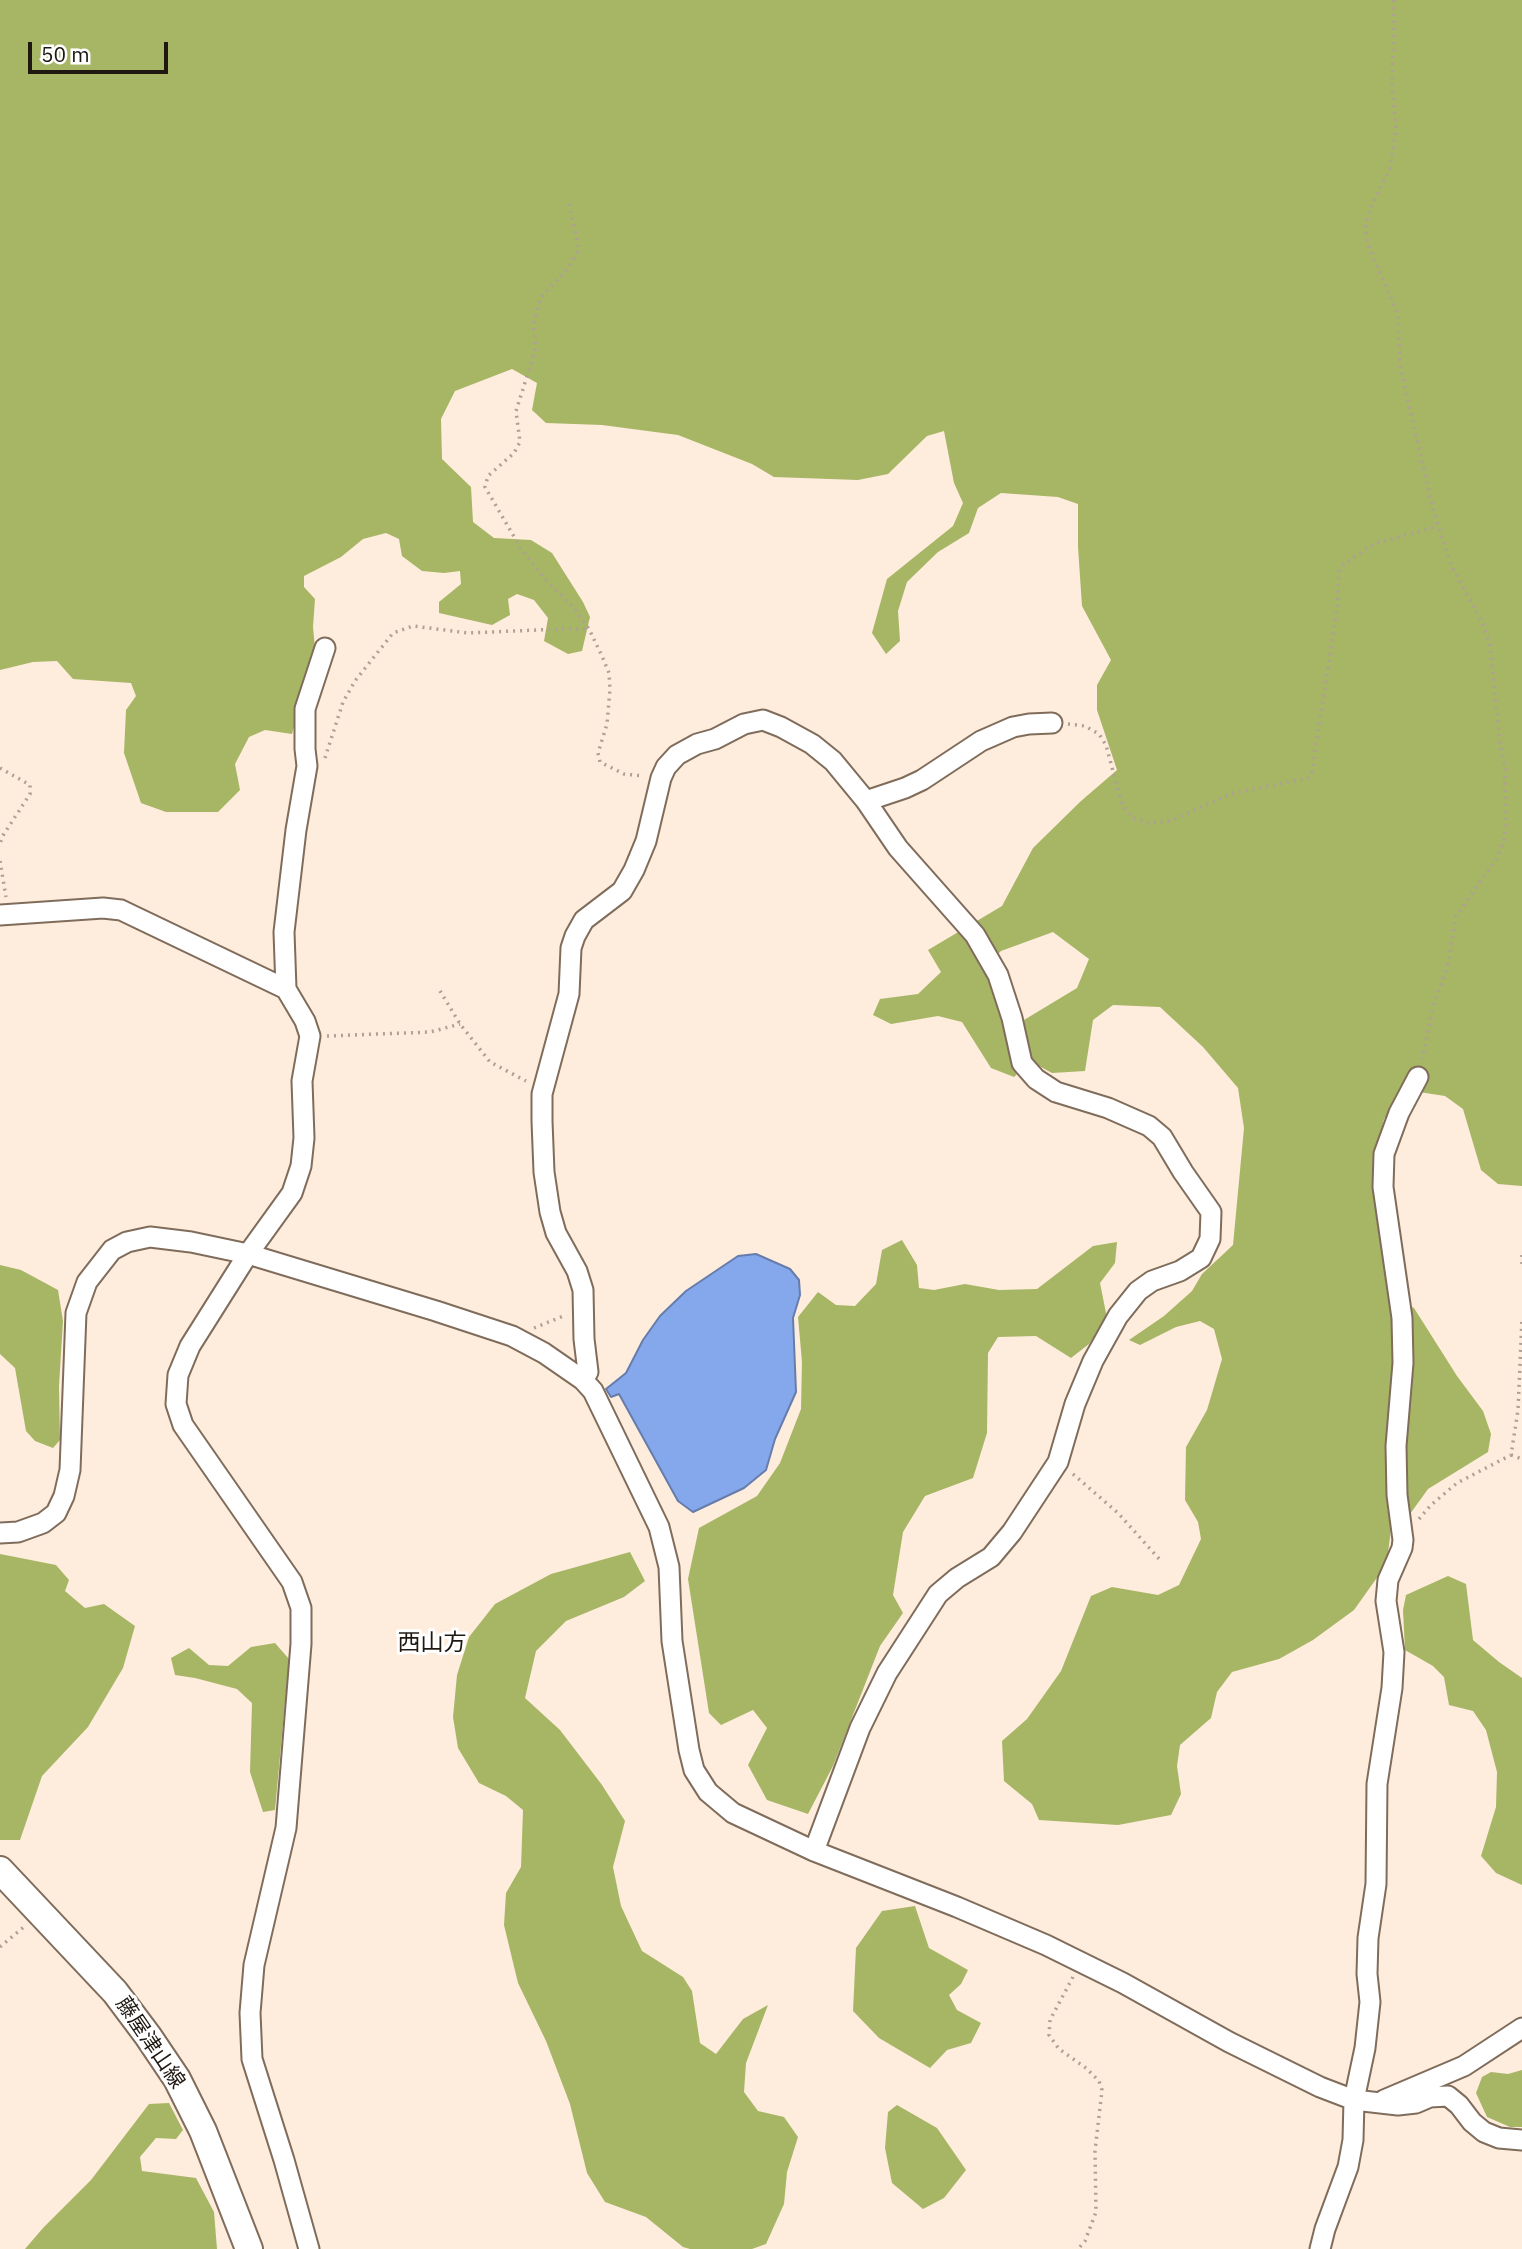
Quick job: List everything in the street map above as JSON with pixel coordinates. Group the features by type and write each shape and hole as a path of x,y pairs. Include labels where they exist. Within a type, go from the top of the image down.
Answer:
{"main road":[{"name":"藤屋津山線","path":"0,1870 115,1992 177,2079 203,2131 249,2249"}],"street":[{"path":"309,2249 252,2059 250,2013 254,1965 286,1828 301,1644 301,1608 292,1582 183,1425 176,1404 178,1375 190,1346 247,1254 292,1193 301,1166 304,1139 302,1081 310,1036 305,1021 286,989 285,920 307,766 305,709 324,648"},
{"path":"814,1851 860,1728 887,1673 938,1594 957,1578 991,1557 1012,1532 1058,1462 1075,1404 1093,1361 1118,1316 1138,1291 1201,1258 1210,1239 1211,1212 1162,1137 1149,1126 1108,1108 1056,1092 1037,1079 1022,1063 1012,1018 998,975 975,935 898,848 866,801 833,761 812,744 763,720 744,724 715,739 697,744 677,755 666,766 646,841 628,880 622,891 584,920 575,936 571,948 572,974 569,994 542,1094 544,1172 550,1212 556,1233 577,1271 583,1290 584,1339 592,1393 659,1527 669,1567 672,1641 694,1770 708,1792 733,1812 814,1851 957,1907 1083,1963 1320,2087 1354,2100 1398,2105 1416,2103 1430,2097 1448,2096 1484,2132 1499,2138 1522,2140"},
{"path":"866,801 922,780 981,741 1013,727 1052,723"},
{"path":"6,915 103,908 121,910 286,989"},
{"path":"1320,2249 1348,2167 1353,2140 1354,2100 1365,2048 1370,2002 1367,1974 1368,1938 1376,1884 1377,1784 1392,1688 1394,1652 1386,1601 1388,1580 1403,1540 1397,1495 1396,1446 1403,1363 1402,1318 1383,1186 1384,1154 1399,1113 1418,1077"},
{"path":"0,1533 18,1532 43,1523 56,1513 64,1496 70,1470 76,1313 88,1282 112,1251 127,1242 150,1237 191,1242 247,1254 436,1311 512,1336 544,1353 592,1393"},
{"path":"1379,2102 1464,2066 1522,2028"}],"path":[{"path":"1394,0 1392,88 1396,128 1390,168 1370,209 1365,228 1370,250 1398,314 1400,365 1438,526 1452,567 1483,624 1490,646 1500,744 1505,766 1505,837 1497,858 1456,916 1447,968 1434,1003 1418,1077"},
{"path":"569,204 579,248 569,267 541,297 533,325 536,348 516,411 520,442 514,453 488,476 485,487 523,552 573,607 589,629 609,674 607,724 598,753 600,762 624,774 661,778"},
{"path":"1052,723 1085,726 1099,734 1109,754 1122,805 1133,818 1148,823 1170,821 1230,794 1308,778 1312,771 1337,609 1339,571 1345,563 1373,544 1438,526"},
{"path":"322,767 343,702 355,681 393,634 413,626 468,633 589,629"},
{"path":"0,768 30,785 30,794 0,844"},
{"path":"0,861 6,915"},
{"path":"440,991 460,1024 490,1062 534,1086 542,1094"},
{"path":"310,1036 430,1032 460,1024"},
{"path":"1521,1255 1522,1266"},
{"path":"512,1336 584,1308"},
{"path":"1511,1455 1518,1410 1522,1319"},
{"path":"1403,1540 1431,1504 1457,1483 1511,1455 1522,1459"},
{"path":"1058,1462 1118,1513 1161,1561"},
{"path":"0,1947 42,1914"},
{"path":"1077,2249 1085,2241 1096,2212 1095,2151 1102,2090 1099,2081 1059,2049 1049,2035 1050,2020 1074,1974 1083,1963"}],"green space":[{"path":"0,0 1522,0 1522,1186 1498,1184 1481,1170 1463,1109 1445,1096 1419,1092 1403,1098 1384,1119 1377,1154 1377,1202 1389,1296 1414,1308 1457,1376 1483,1411 1491,1434 1488,1452 1428,1489 1410,1514 1391,1529 1388,1553 1381,1572 1354,1610 1313,1640 1279,1659 1232,1672 1217,1692 1211,1718 1180,1745 1177,1766 1181,1794 1171,1815 1118,1825 1039,1820 1032,1804 1004,1781 1002,1741 1027,1719 1061,1671 1091,1596 1112,1587 1158,1595 1179,1585 1201,1539 1198,1522 1185,1500 1186,1447 1207,1410 1222,1359 1214,1329 1200,1321 1176,1327 1140,1345 1129,1340 1164,1316 1192,1291 1202,1274 1233,1245 1244,1128 1238,1088 1203,1047 1160,1007 1113,1005 1093,1020 1085,1071 1052,1073 1030,1061 1024,1020 1077,988 1089,959 1053,932 1001,951 985,967 997,992 1020,1071 1014,1077 991,1068 962,1022 938,1016 891,1024 873,1015 880,999 918,994 941,972 928,950 1002,906 1033,848 1117,770 1097,710 1097,685 1111,660 1082,606 1078,504 1058,497 1001,493 978,508 969,533 938,552 907,582 898,611 900,641 886,654 872,633 887,579 953,526 963,503 954,483 944,431 927,436 888,474 858,480 774,477 752,464 678,435 602,425 546,423 532,410 537,383 512,369 455,391 441,419 442,459 471,487 473,522 494,538 531,540 552,553 590,617 582,651 568,654 544,641 548,618 534,600 517,594 508,599 510,615 492,625 439,613 439,602 461,584 460,571 422,571 402,556 399,539 386,533 363,539 341,557 304,576 304,587 315,599 315,648 292,734 265,730 249,737 235,764 240,790 218,812 166,812 141,803 124,753 126,710 136,696 131,683 73,679 57,661 33,662 0,670"},
{"path":"902,1240 917,1265 919,1288 934,1290 965,1284 999,1290 1037,1289 1093,1246 1117,1242 1115,1263 1100,1283 1107,1318 1089,1344 1071,1358 1036,1336 998,1337 988,1353 987,1433 973,1478 925,1496 903,1532 893,1595 903,1613 880,1646 833,1766 808,1814 767,1800 748,1765 767,1728 753,1710 721,1725 709,1713 688,1579 699,1528 757,1496 780,1463 801,1409 802,1362 798,1317 818,1292 836,1305 855,1306 876,1284 882,1250"},
{"path":"0,1265 21,1270 58,1290 63,1321 59,1386 60,1440 53,1448 35,1441 26,1431 15,1368 0,1354"},
{"path":"630,1552 645,1581 624,1597 566,1621 536,1651 525,1698 560,1730 602,1785 625,1821 613,1867 621,1906 642,1951 683,1977 692,1991 700,2043 716,2054 743,2019 768,2005 746,2063 744,2092 758,2111 784,2117 798,2137 787,2172 784,2204 766,2244 752,2249 683,2247 646,2217 605,2202 587,2173 570,2104 546,2041 518,1983 504,1925 506,1893 521,1867 523,1810 506,1796 479,1783 458,1748 453,1717 457,1675 469,1637 495,1604 551,1574"},
{"path":"0,1554 56,1565 69,1580 65,1591 85,1608 104,1604 135,1626 123,1668 88,1727 42,1776 20,1840 0,1840"},
{"path":"1448,1576 1466,1584 1473,1640 1522,1678 1522,1885 1496,1873 1481,1856 1496,1807 1497,1772 1486,1730 1473,1711 1449,1705 1444,1677 1433,1666 1405,1650 1403,1610 1406,1595"},
{"path":"275,1643 289,1659 275,1810 263,1812 250,1772 252,1703 237,1689 175,1675 171,1658 189,1648 209,1665 228,1666 251,1647"},
{"path":"915,1906 929,1948 968,1970 961,1984 949,1995 957,2010 981,2023 971,2043 947,2050 930,2068 879,2038 853,2011 856,1948 882,1911"},
{"path":"1522,2070 1522,2127 1510,2127 1487,2117 1476,2093 1482,2077 1491,2072 1508,2074"},
{"path":"169,2103 183,2130 176,2139 156,2138 140,2157 142,2171 196,2178 214,2212 217,2249 25,2249 91,2180 149,2104"},
{"path":"897,2105 937,2128 966,2170 944,2198 923,2209 892,2183 885,2148 888,2112"}],"water":[{"path":"756,1254 790,1269 799,1280 800,1295 793,1318 796,1392 775,1439 766,1470 744,1488 693,1512 678,1501 619,1394 611,1397 606,1389 626,1373 643,1340 660,1316 686,1291 738,1256"}],"district":[{"name":"西山方","path":"432,1643"}]}
